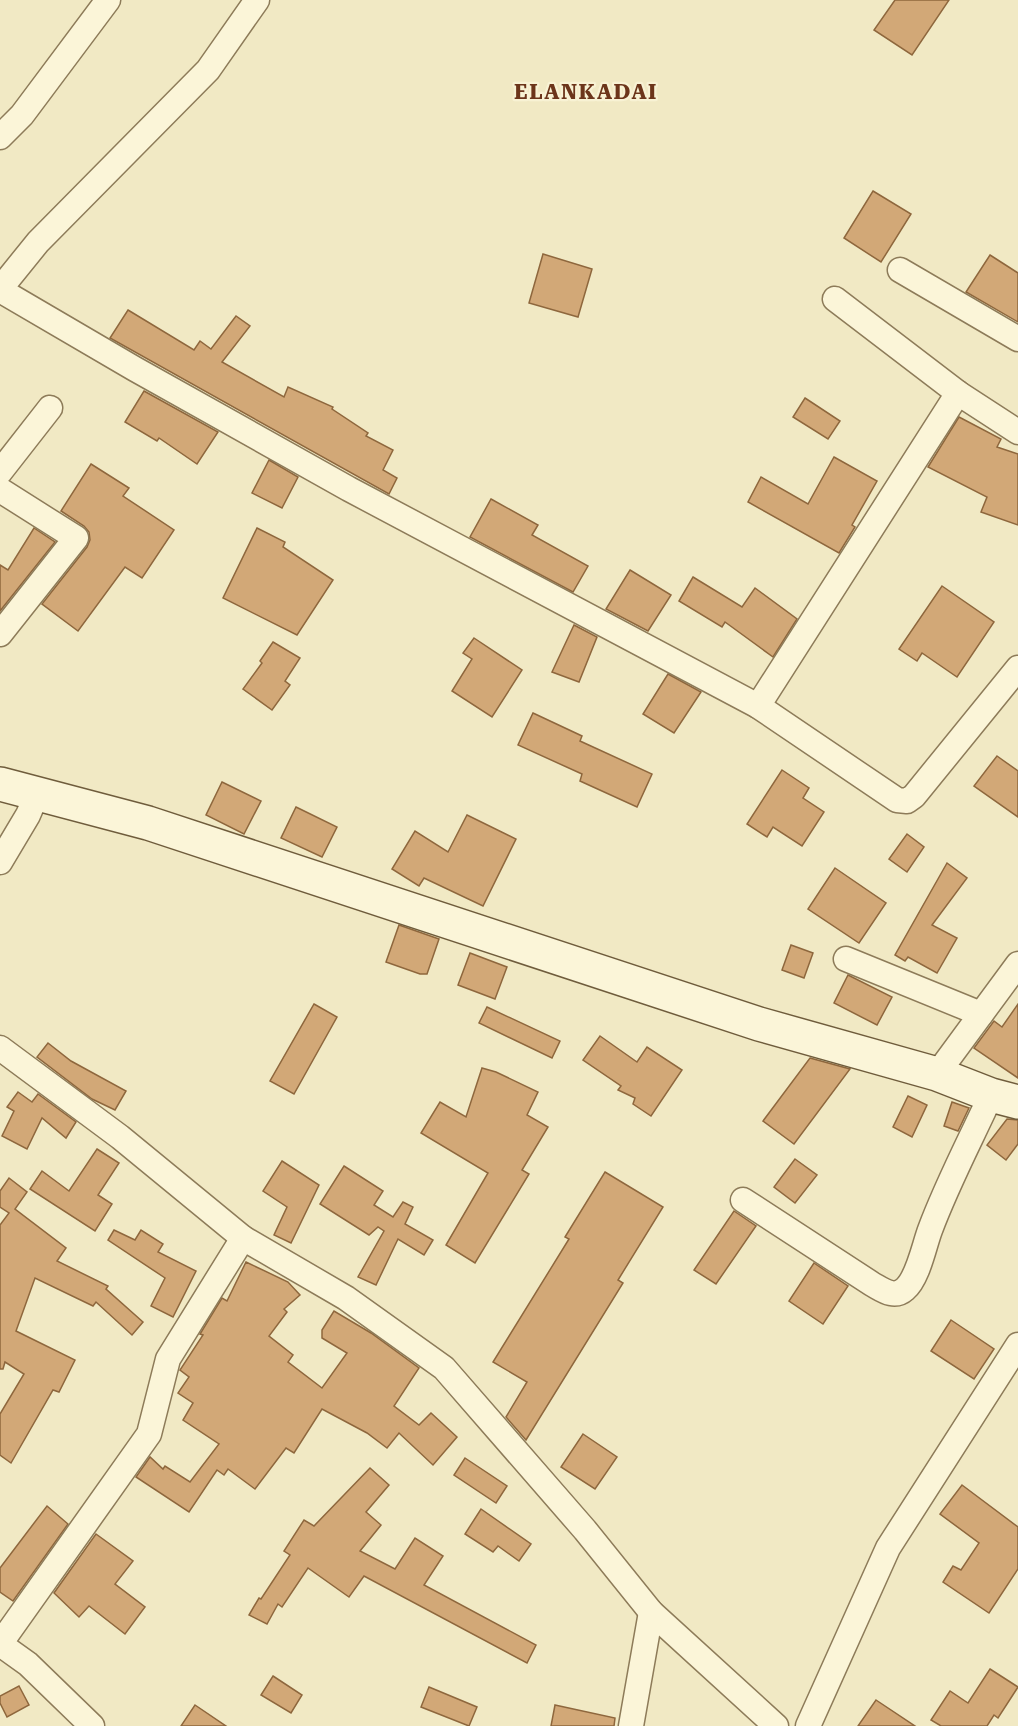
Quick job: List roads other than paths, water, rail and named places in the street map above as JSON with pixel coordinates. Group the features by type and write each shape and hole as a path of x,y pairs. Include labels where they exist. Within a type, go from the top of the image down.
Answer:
{"street":[{"path":"0,137 22,115 108,0"},
{"path":"257,0 208,70 38,242 0,289 135,369 349,489 758,706 891,798 907,801 921,789 1018,668"},
{"path":"900,270 1018,339"},
{"path":"836,299 958,393 1018,432"},
{"path":"758,706 958,393"},
{"path":"0,472 50,408"},
{"path":"0,490 76,538 0,634"},
{"path":"0,784 148,823 759,1024 937,1074 1005,1098 930,1229 914,1278 901,1293 891,1294 872,1284 743,1200"},
{"path":"0,862 28,815 37,794"},
{"path":"846,959 981,1014"},
{"path":"937,1074 1018,964"},
{"path":"0,1048 120,1137 243,1238 346,1298 444,1368 585,1530 651,1612 776,1726"},
{"path":"92,1726 28,1664 0,1644 149,1434 168,1359 243,1238"},
{"path":"808,1726 888,1548 1018,1345"},
{"path":"631,1726 651,1612"}],"district":[{"name":"ELANKADAI","path":"586,92"}]}
